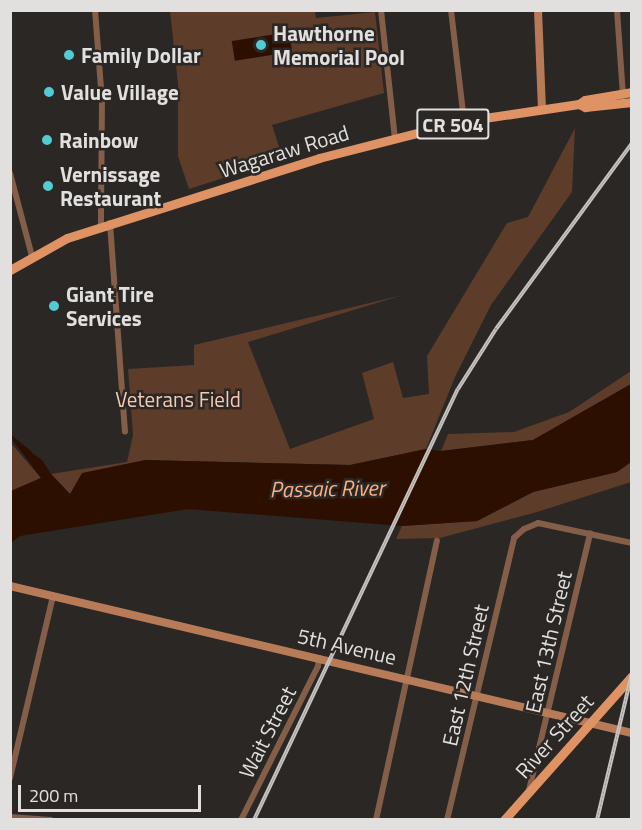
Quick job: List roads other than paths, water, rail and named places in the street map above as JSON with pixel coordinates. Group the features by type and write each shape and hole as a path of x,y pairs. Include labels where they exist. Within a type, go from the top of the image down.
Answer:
{"main road":[{"path":"537,10 542,108"},
{"name":"Wagaraw Road","path":"10,270 66,239 319,158 464,121 542,108 579,104 585,107 627,98"},
{"name":"5th Avenue","path":"10,586 632,733"},
{"name":"River Street","path":"504,819 632,676"}],"street":[{"path":"95,10 102,101 106,225 125,431"},
{"path":"381,10 395,138"},
{"path":"451,10 464,121"},
{"path":"617,10 627,98"},
{"path":"10,173 32,256"},
{"name":"East 12th Street","path":"447,819 514,538 524,529 538,523 590,533"},
{"path":"590,533 632,543"},
{"name":"East 13th Street","path":"528,792 590,533"},
{"path":"376,819 437,541"},
{"path":"10,777 54,596"},
{"name":"Wait Street","path":"241,819 318,666 319,658"},
{"path":"10,817 51,819"}],"water":[{"name":"Hawthorne Memorial Pool","path":"289,32 292,52 235,61 232,41"},
{"name":"Passaic River","path":"631,384 631,462 617,472 533,492 477,521 402,526 188,509 20,536 11,543 11,491 41,478 11,438 42,460 51,474 70,494 82,473 145,460 350,465 426,449 441,451 533,440"}],"waterway":[{"path":"10,435 31,452"}],"railway":[{"path":"254,820 458,389 496,329 632,143"},
{"path":"597,820 632,673"}],"place":[{"name":"Hawthorne Memorial Pool","path":"261,45"},
{"name":"Family Dollar","path":"69,55"},
{"name":"Value Village","path":"49,92"},
{"name":"Rainbow","path":"47,140"},
{"name":"Vernissage Restaurant","path":"48,186"},
{"name":"Giant Tire Services","path":"54,306"}],"park label":[{"name":"Veterans Field","path":"178,399"}]}
